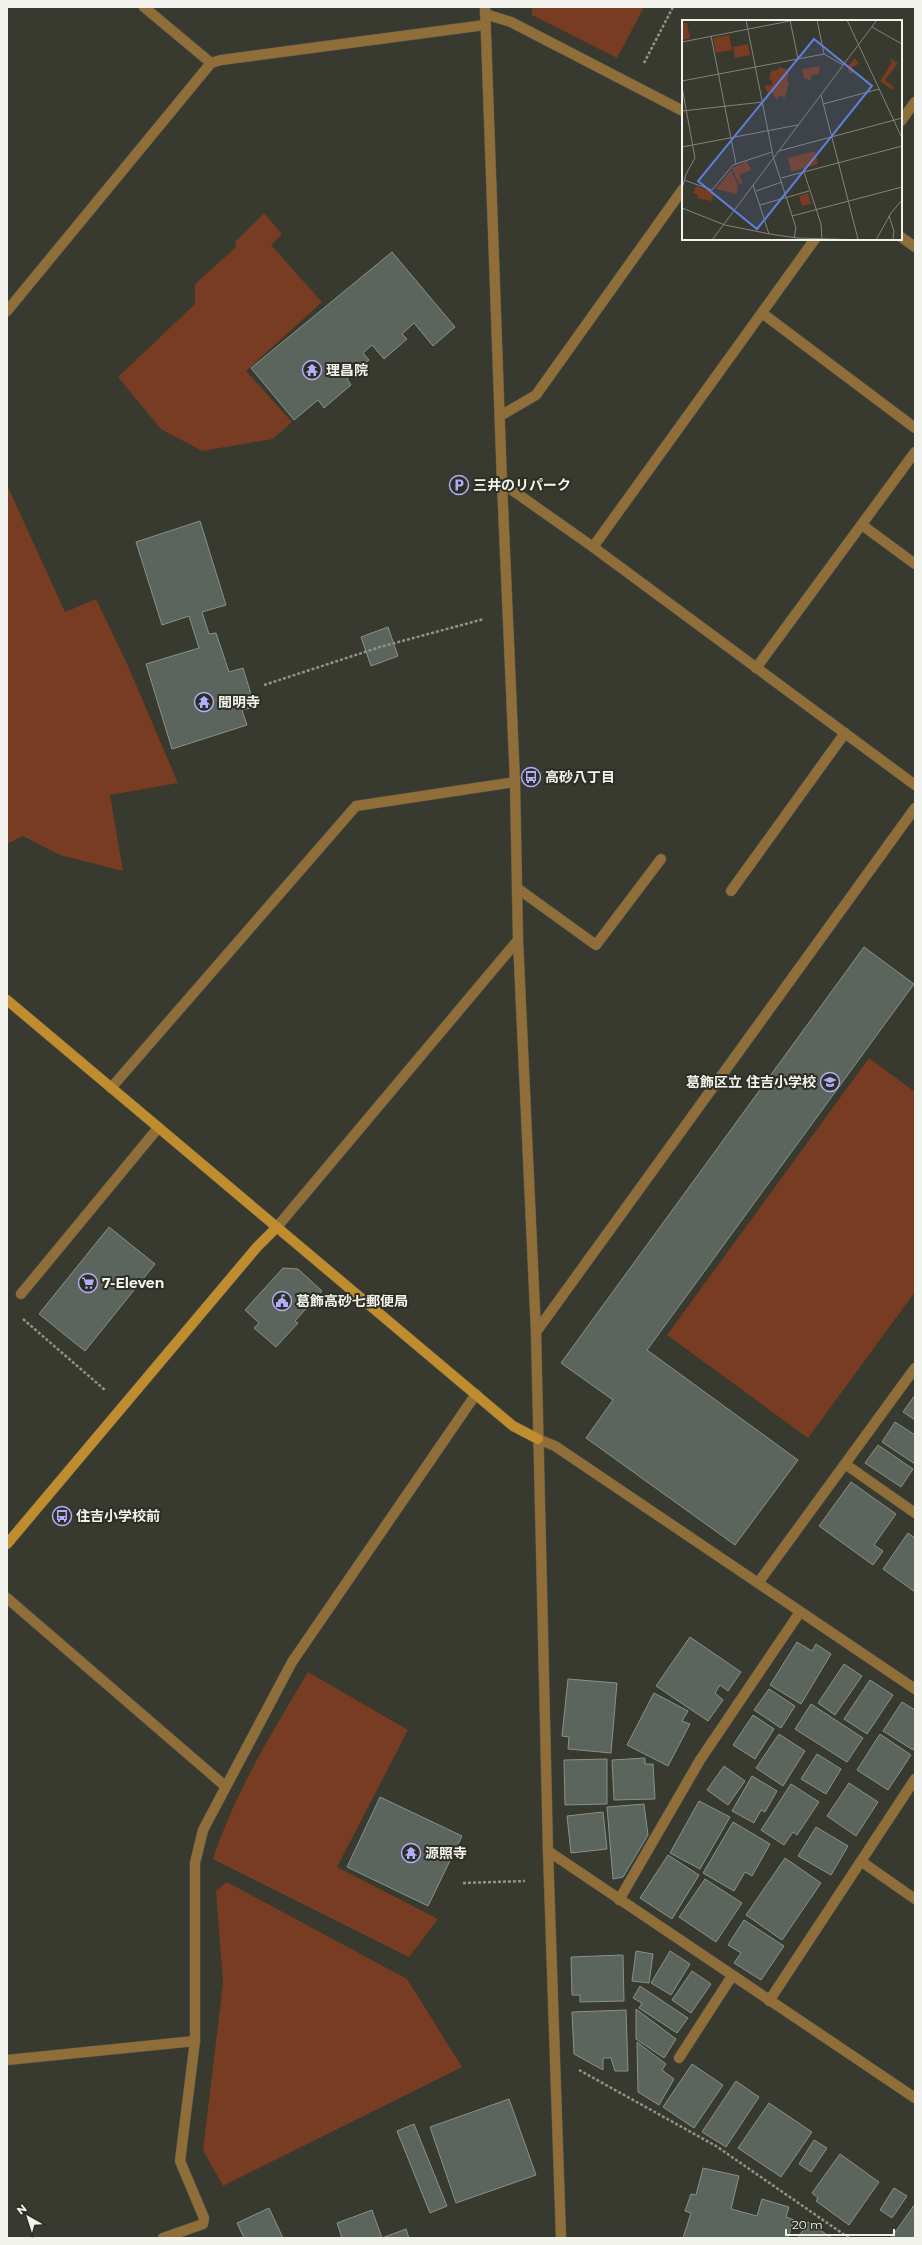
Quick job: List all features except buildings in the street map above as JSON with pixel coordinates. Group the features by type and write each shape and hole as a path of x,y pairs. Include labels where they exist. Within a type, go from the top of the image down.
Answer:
{"street":[{"path":"144,7 211,63"},
{"path":"561,2238 548,1851 536,1332 518,940 515,782 502,483 485,11 511,22 682,110"},
{"path":"7,311 211,63 221,60 486,25"},
{"path":"902,120 915,102"},
{"path":"500,416 536,395 682,190"},
{"path":"902,238 915,247"},
{"path":"593,547 814,240"},
{"path":"762,313 915,428"},
{"path":"756,668 915,452"},
{"path":"502,483 593,547 915,785"},
{"path":"862,525 915,564"},
{"path":"731,891 845,733"},
{"path":"111,1088 356,806 515,782"},
{"path":"536,1332 915,808"},
{"path":"517,888 596,945 661,859"},
{"path":"7,1544 123,1404 257,1247 277,1227 518,940"},
{"path":"7,1000 513,1426 555,1446 915,1689"},
{"path":"21,1294 158,1128"},
{"path":"758,1583 915,1368"},
{"path":"163,2238 203,2224 204,2218 180,2161 195,2040 195,1863 203,1830 292,1662 476,1394"},
{"path":"845,1464 915,1513"},
{"path":"7,1598 225,1786"},
{"path":"620,1900 700,1760 800,1612"},
{"path":"769,2001 915,1780"},
{"path":"548,1851 915,2098"},
{"path":"862,1862 915,1899"},
{"path":"679,2058 732,1976"},
{"path":"7,2060 195,2040"}],"path":[{"path":"632,85 673,7"},
{"path":"264,685 380,647 508,612"},
{"path":"22,1318 123,1404"},
{"path":"463,1883 550,1878"},
{"path":"556,2057 716,2146 849,2238"}],"shaded area":[{"path":"532,7 644,7 617,58 532,15"},
{"path":"264,213 282,234 271,245 322,302 246,371 292,422 273,439 202,451 161,429 118,377 195,304 195,284 236,247 235,242"},
{"path":"7,485 65,612 96,599 128,666 178,783 110,795 123,871 60,855 23,836 7,844"},
{"path":"869,1058 915,1092 915,1292 808,1438 667,1335"},
{"path":"308,1672 408,1730 337,1867 438,1919 409,1957 213,1859 243,1786"},
{"path":"227,1882 407,1979 462,2067 223,2186 203,2150 223,1983 216,1891"}],"place":[{"name":"理昌院","path":"312,370"},
{"name":"三井のリパーク","path":"459,485"},
{"name":"聞明寺","path":"204,702"},
{"name":"高砂八丁目","path":"531,777"},
{"name":"葛飾区立 住吉小学校","path":"830,1082"},
{"name":"7-Eleven","path":"88,1283"},
{"name":"葛飾高砂七郵便局","path":"282,1301"},
{"name":"住吉小学校前","path":"62,1516"},
{"name":"源照寺","path":"411,1853"}]}
